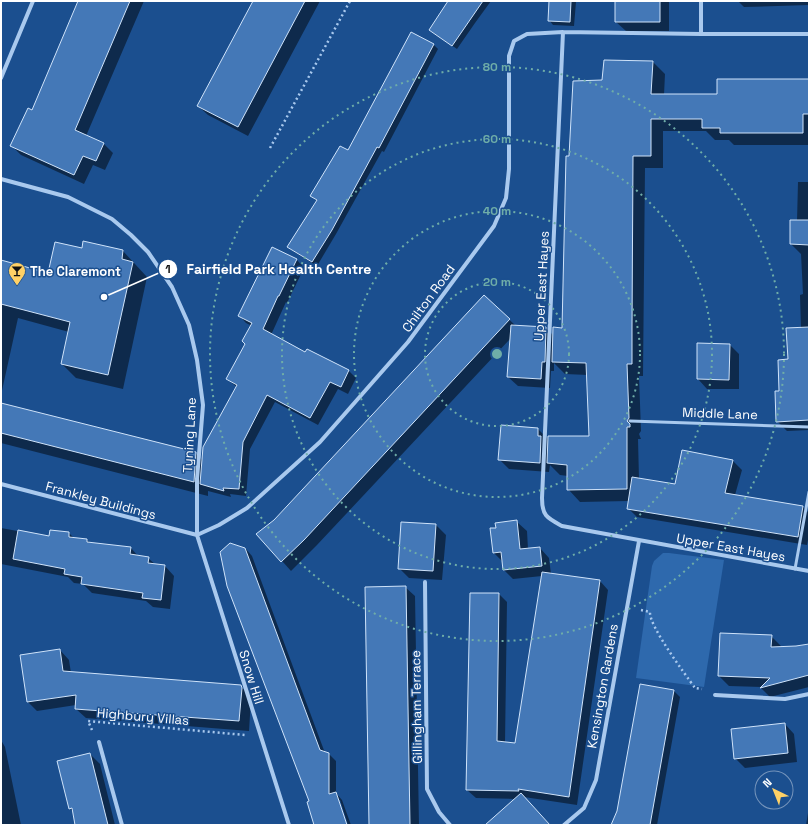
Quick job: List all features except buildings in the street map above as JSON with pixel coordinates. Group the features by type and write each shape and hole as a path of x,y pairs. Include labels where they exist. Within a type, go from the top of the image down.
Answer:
{"street":[{"path":"1,78 34,1"},
{"path":"701,1 701,34"},
{"path":"563,32 809,34"},
{"name":"Chilton Road","path":"197,535 219,525 247,508 320,442 408,342 494,226 506,198 510,169 509,56 514,41 527,34 563,32"},
{"name":"Upper East Hayes","path":"563,32 542,510 550,520 562,526 809,571"},
{"name":"Tyning Lane","path":"1,179 68,196 112,219 148,252 172,287 189,324 197,360 203,405 197,479 197,535"},
{"name":"Frankley Buildings","path":"1,484 197,535"},
{"name":"Snow Hill","path":"197,535 259,735 289,825"},
{"name":"Kensington Gardens","path":"564,825 584,808 596,780 639,541"},
{"name":"Gillingham Terrace","path":"425,582 427,789 439,812 450,825"},
{"path":"715,695 785,699 809,694"},
{"path":"99,742 122,825"}],"lane":[{"name":"Middle Lane","path":"630,421 809,426"},
{"path":"795,569 809,492"}],"path":[{"path":"270,148 350,1"},
{"path":"650,612 653,624 695,688"},
{"name":"Highbury Villas","path":"99,742 88,722 220,734 259,735"}],"shaded area":[{"path":"663,553 724,560 704,687 636,678 652,566 654,561"}],"place":[{"name":"The Claremont","path":"17,286"},
{"name":"Fairfield Park Health Centre","path":"104,297"}]}
